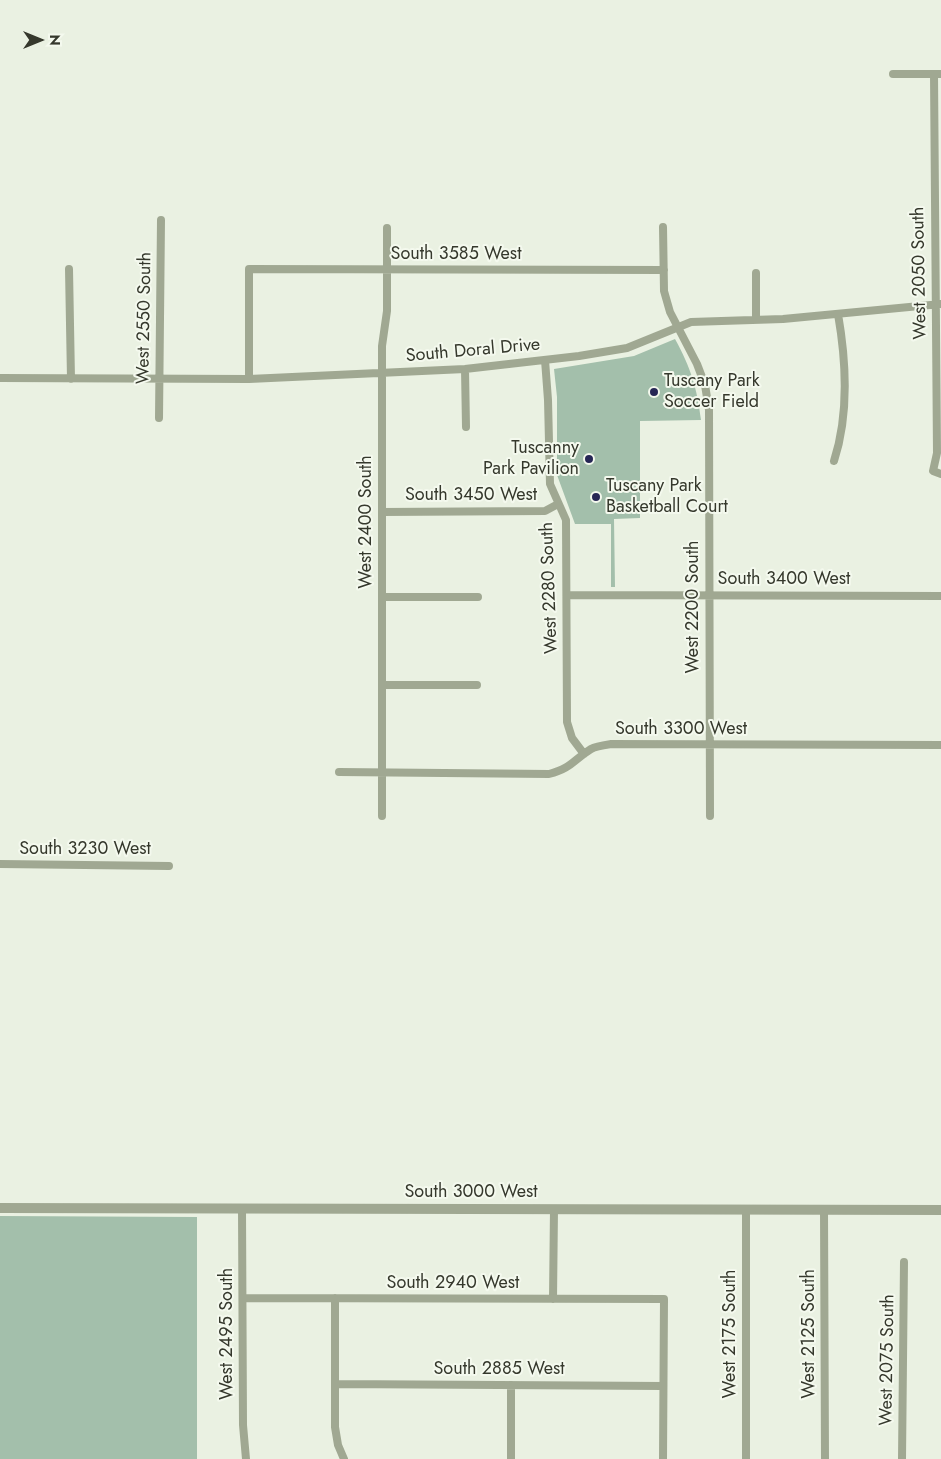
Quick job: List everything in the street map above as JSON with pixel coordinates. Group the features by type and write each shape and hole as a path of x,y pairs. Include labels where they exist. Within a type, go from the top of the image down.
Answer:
{"street":[{"path":"893,74 937,74"},
{"name":"West 2050 South","path":"937,74 937,473"},
{"name":"West 2550 South","path":"159,418 161,220"},
{"name":"West 2200 South","path":"663,227 664,292 670,312 705,385 709,410 710,816"},
{"name":"West 2400 South","path":"382,816 382,372 388,228"},
{"path":"69,269 71,379"},
{"name":"South 3585 West","path":"249,379 249,270 664,270"},
{"path":"756,273 756,320"},
{"name":"South Doral Drive","path":"0,378 249,379 465,369 627,348 691,322 756,320 938,304"},
{"path":"834,461 842,419 844,386 843,347 838,314"},
{"name":"West 2280 South","path":"544,360 548,400 550,484 566,520 567,722 572,738 584,754"},
{"path":"465,369 466,427"},
{"name":"South 3450 West","path":"382,512 545,511 558,504"},
{"name":"South 3400 West","path":"567,595 941,596"},
{"path":"382,597 478,598"},
{"path":"382,685 477,685"},
{"name":"South 3300 West","path":"340,772 549,774 562,771 592,748 611,744 941,745"},
{"name":"South 3230 West","path":"0,864 169,866"},
{"name":"South 3000 West","path":"0,1208 941,1210"},
{"name":"West 2495 South","path":"242,1209 243,1425 246,1459"},
{"path":"553,1299 554,1209"},
{"name":"West 2175 South","path":"746,1210 746,1459"},
{"name":"West 2125 South","path":"824,1210 825,1459"},
{"name":"West 2075 South","path":"902,1459 904,1262"},
{"name":"South 2940 West","path":"243,1298 664,1299 663,1386"},
{"path":"335,1298 335,1427 338,1445 344,1459"},
{"name":"South 2885 West","path":"335,1384 663,1386"},
{"path":"511,1385 511,1459"},
{"path":"663,1386 663,1459"}],"green space":[{"path":"675,339 692,378 698,398 701,420 640,421 640,518 614,519 615,587 611,587 611,524 575,524 557,475 557,397 554,369 634,356"},
{"path":"0,1216 197,1217 197,1459 0,1459"}],"place":[{"name":"Tuscany Park Soccer Field","path":"654,392"},
{"name":"Tuscanny Park Pavilion","path":"589,459"},
{"name":"Tuscany Park Basketball Court","path":"596,497"}]}
